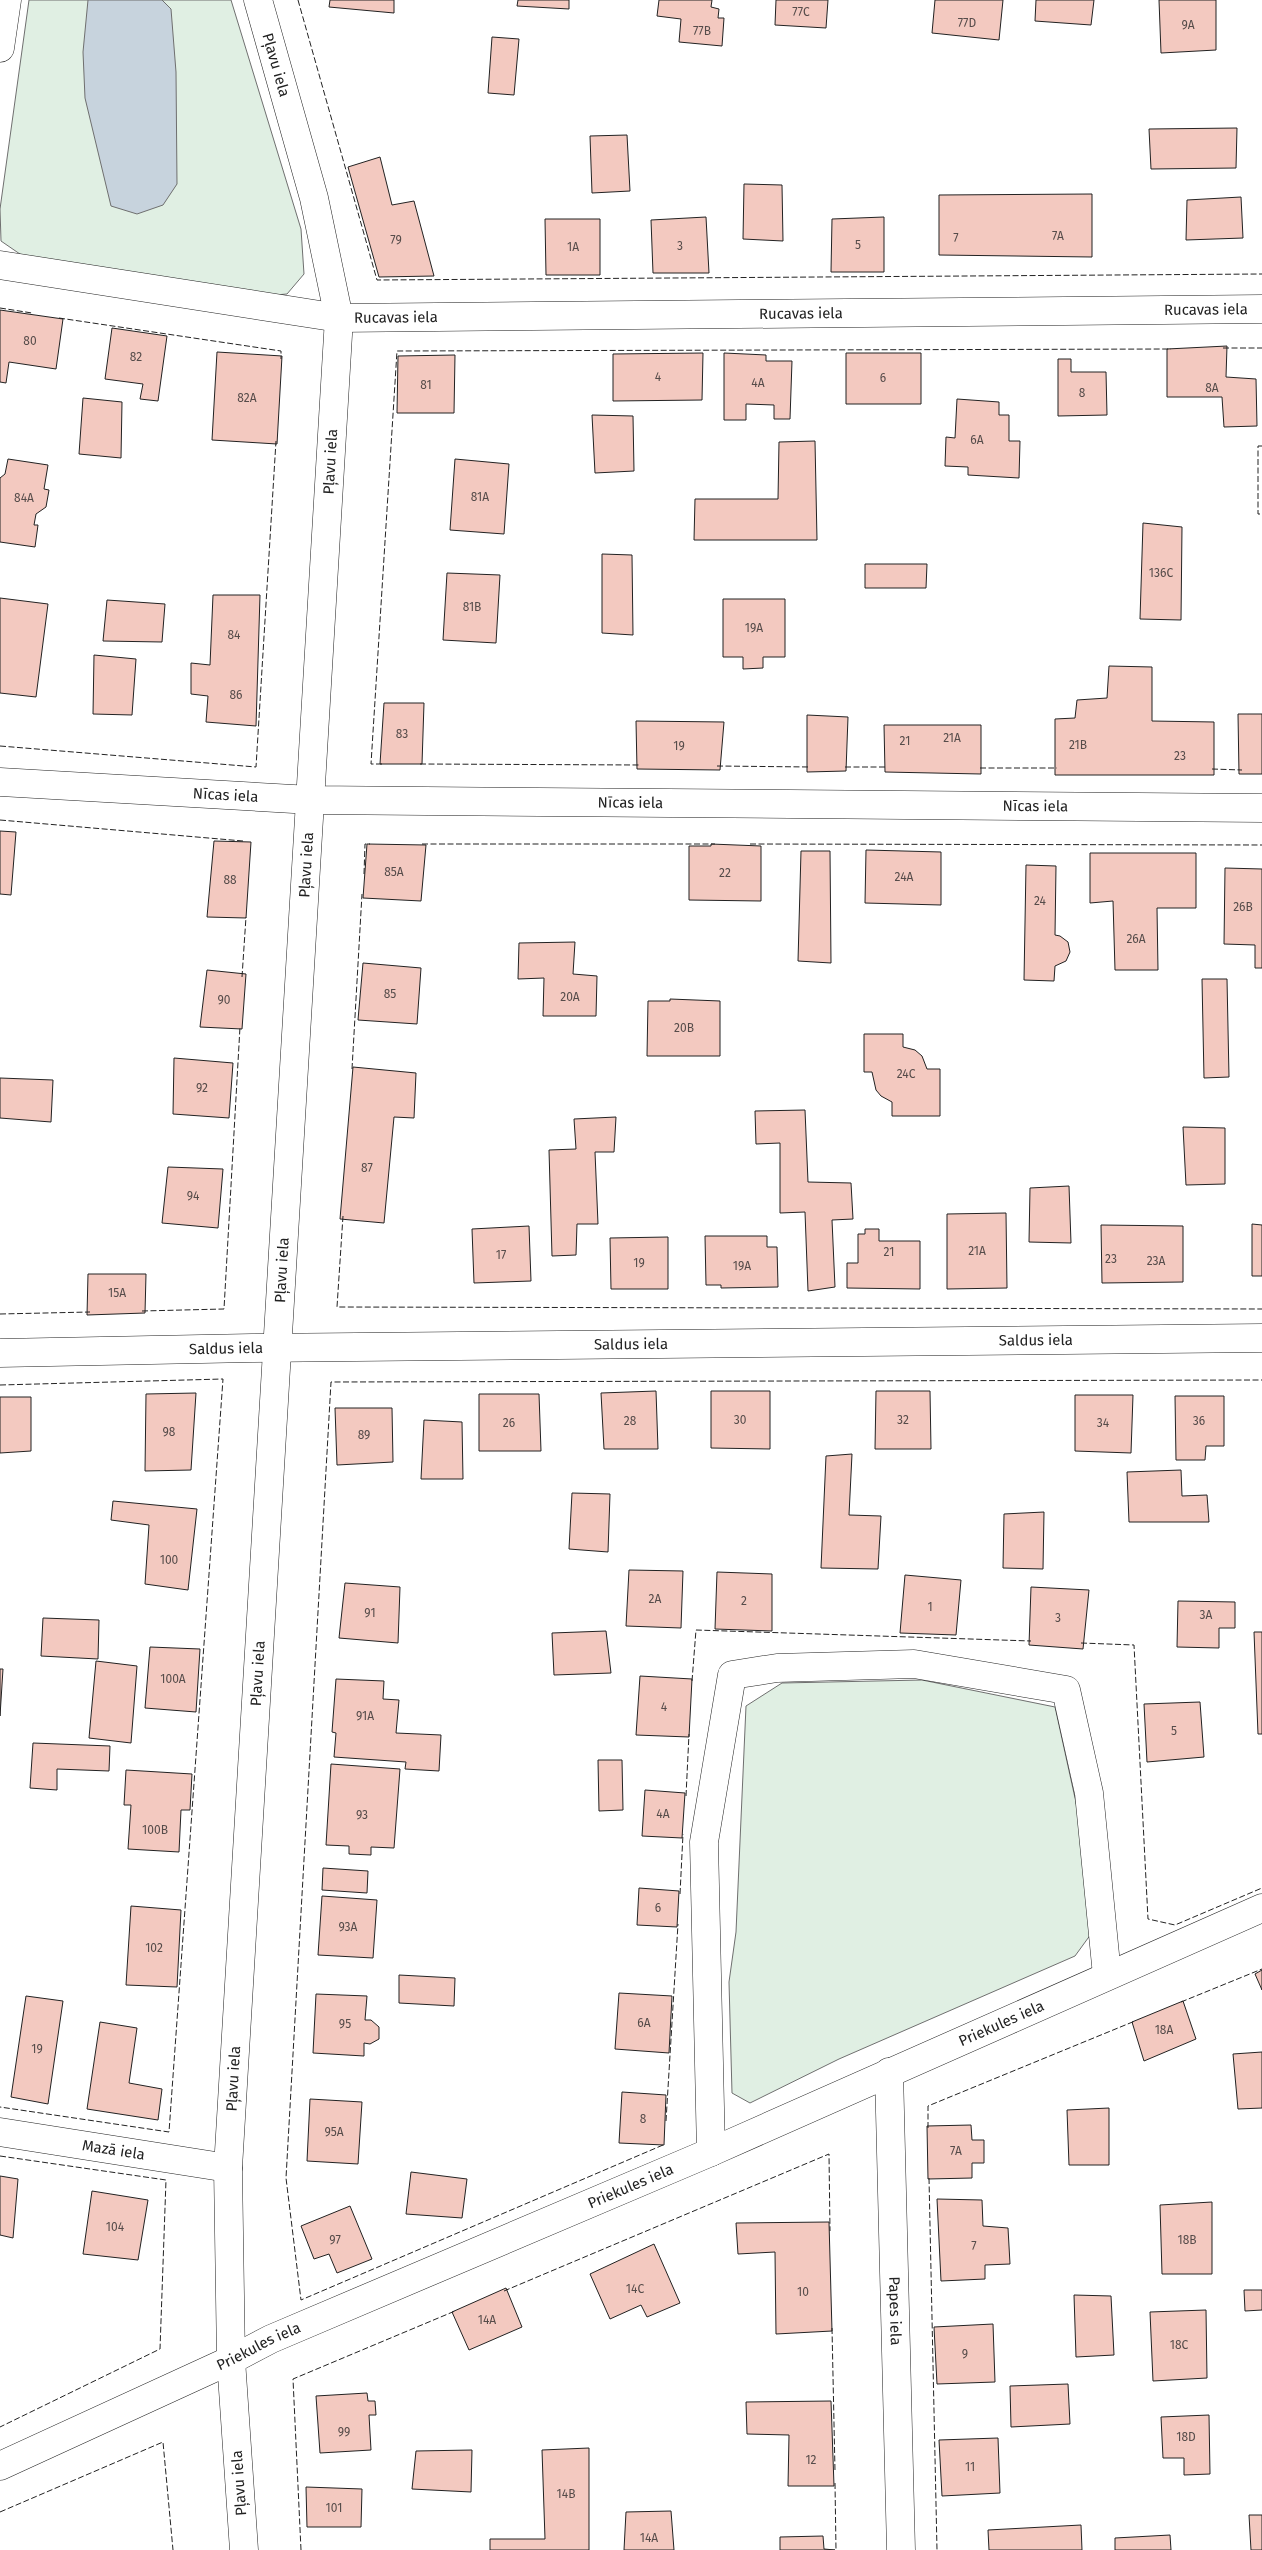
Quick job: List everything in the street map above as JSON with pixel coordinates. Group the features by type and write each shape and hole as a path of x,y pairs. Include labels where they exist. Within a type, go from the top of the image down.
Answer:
{"street":[{"path":"0,48 7,0"},
{"name":"Pļavu iela","path":"244,2550 231,2360 228,2168 339,318 314,198 258,0"},
{"name":"Rucavas iela","path":"0,265 339,318 1262,309"},
{"name":"Nīcas iela","path":"0,782 311,800 1262,808"},
{"name":"Saldus iela","path":"0,1353 278,1348 1262,1338"},
{"path":"711,2152 704,1842 732,1675 777,1668 914,1664 1066,1690 1089,1793 1107,1975"},
{"name":"Priekules iela","path":"0,2466 231,2360 271,2339 711,2152 1262,1908"},
{"name":"Papes iela","path":"888,2072 901,2550"},
{"name":"Mazā iela","path":"0,2132 228,2168"}],"green space":[{"path":"29,0 231,0 301,229 304,274 287,294 251,297 33,263 1,241 0,209"},
{"path":"922,1680 1055,1707 1077,1807 1091,1934 1075,1956 839,2059 750,2103 732,2093 729,1982 736,1932 746,1706 782,1683"}],"shaded area":[{"path":"88,0 162,0 171,9 176,72 177,184 163,205 137,214 111,206 85,98 83,52"}],"building":[{"path":"330,0 394,0 394,13 329,7"},
{"path":"518,0 569,0 569,9 517,6"},
{"path":"659,0 712,0 711,7 719,9 718,18 724,18 722,46 679,42 681,19 657,16"},
{"path":"776,0 828,0 826,28 775,25"},
{"path":"935,0 1003,0 999,40 932,33"},
{"path":"1036,0 1094,0 1091,25 1035,21"},
{"path":"1159,0 1216,0 1216,50 1161,53"},
{"path":"492,37 519,39 514,95 488,93"},
{"path":"1237,128 1236,168 1151,169 1149,129"},
{"path":"627,135 630,191 592,193 590,136"},
{"path":"380,157 392,205 414,201 434,276 379,277 348,167"},
{"path":"744,184 782,185 783,241 743,239"},
{"path":"1092,194 1092,257 939,255 939,195"},
{"path":"1241,197 1243,238 1186,240 1187,200"},
{"path":"706,217 709,273 653,273 651,220"},
{"path":"884,217 884,272 831,272 832,219"},
{"path":"545,219 600,219 600,275 546,275"},
{"path":"0,310 63,319 56,369 9,362 6,383 0,382"},
{"path":"112,328 167,336 158,401 140,399 143,384 105,379"},
{"path":"1227,346 1226,377 1256,379 1257,426 1224,427 1222,397 1167,397 1167,349"},
{"path":"217,352 282,356 277,444 212,440"},
{"path":"703,353 702,400 613,401 613,354"},
{"path":"724,353 766,355 766,361 792,361 790,419 774,419 774,405 746,404 746,420 724,420"},
{"path":"846,353 921,353 921,404 846,404"},
{"path":"455,355 454,413 397,413 398,356"},
{"path":"1058,359 1071,359 1071,372 1106,372 1107,415 1058,416"},
{"path":"83,398 122,402 121,458 79,454"},
{"path":"957,399 999,402 999,415 1009,415 1009,441 1020,441 1019,478 968,475 968,467 945,466 946,437 955,438"},
{"path":"592,415 633,416 634,471 595,473"},
{"path":"815,441 817,540 694,540 695,499 778,499 779,442"},
{"path":"8,459 48,465 44,489 49,490 46,507 36,514 34,525 38,525 35,547 0,542 0,478 5,474"},
{"path":"455,459 509,464 504,534 450,530"},
{"path":"1143,523 1182,527 1181,620 1140,619"},
{"path":"602,554 632,555 633,635 602,633"},
{"path":"865,564 927,564 926,588 865,588"},
{"path":"447,573 500,575 496,643 443,640"},
{"path":"213,595 260,595 256,726 206,722 208,696 191,694 191,663 210,665"},
{"path":"0,598 48,604 36,697 0,693"},
{"path":"723,599 785,599 785,657 763,657 763,668 743,669 743,657 723,657"},
{"path":"107,600 165,604 162,642 103,641"},
{"path":"94,655 136,659 132,715 93,714"},
{"path":"1109,666 1152,667 1152,721 1214,722 1214,775 1055,775 1055,719 1075,718 1077,700 1107,698"},
{"path":"384,703 424,703 422,764 380,764"},
{"path":"1238,714 1262,714 1262,774 1239,774"},
{"path":"807,715 848,717 846,771 807,772"},
{"path":"636,721 724,722 720,770 637,769"},
{"path":"884,725 981,725 981,774 885,772"},
{"path":"0,831 16,832 11,895 0,894"},
{"path":"214,841 251,842 246,918 207,917"},
{"path":"367,844 426,845 421,901 363,898"},
{"path":"711,844 761,846 761,901 689,900 689,846 711,846"},
{"path":"866,850 941,852 941,905 865,903"},
{"path":"801,851 830,851 831,963 798,961"},
{"path":"1090,853 1196,853 1196,908 1157,908 1158,970 1115,970 1113,901 1090,903"},
{"path":"1026,865 1056,866 1055,935 1068,942 1070,952 1066,961 1055,966 1054,981 1024,980"},
{"path":"1225,868 1262,869 1262,968 1255,968 1255,945 1224,944"},
{"path":"575,942 573,974 597,976 596,1016 543,1016 544,978 518,979 519,943"},
{"path":"363,963 421,968 417,1024 358,1020"},
{"path":"207,970 246,974 242,1029 200,1027"},
{"path":"1202,979 1227,979 1229,1077 1204,1078"},
{"path":"670,999 720,1001 720,1056 647,1056 648,1001 670,1001"},
{"path":"864,1034 903,1034 903,1047 915,1050 922,1056 927,1069 940,1069 940,1116 892,1116 892,1102 881,1096 876,1090 872,1072 864,1072"},
{"path":"174,1058 233,1063 229,1118 173,1114"},
{"path":"353,1067 416,1073 414,1118 394,1117 384,1223 340,1219"},
{"path":"0,1078 53,1080 51,1122 0,1118"},
{"path":"805,1110 808,1182 851,1183 853,1219 832,1220 835,1287 808,1291 805,1212 780,1213 780,1143 756,1144 755,1111"},
{"path":"616,1117 614,1152 595,1152 598,1224 577,1224 576,1255 552,1256 549,1150 576,1149 574,1119"},
{"path":"1183,1127 1225,1128 1225,1184 1186,1185"},
{"path":"168,1167 223,1169 218,1228 162,1223"},
{"path":"1069,1186 1071,1243 1029,1242 1030,1188"},
{"path":"1006,1213 1007,1288 947,1289 947,1214"},
{"path":"1252,1224 1262,1225 1262,1276 1252,1276"},
{"path":"1101,1225 1183,1226 1183,1282 1102,1283"},
{"path":"529,1226 531,1281 474,1283 472,1229"},
{"path":"865,1229 879,1229 879,1241 920,1241 920,1289 847,1288 847,1263 858,1263 858,1234 865,1234"},
{"path":"705,1236 767,1236 767,1247 777,1247 778,1287 721,1288 721,1285 706,1285"},
{"path":"668,1237 668,1289 611,1289 610,1238"},
{"path":"88,1274 146,1274 145,1313 87,1315"},
{"path":"656,1391 658,1449 604,1449 601,1393"},
{"path":"711,1391 770,1391 770,1449 711,1448"},
{"path":"876,1391 930,1391 931,1449 875,1449"},
{"path":"196,1393 191,1470 145,1471 146,1394"},
{"path":"479,1394 539,1394 541,1451 479,1451"},
{"path":"1075,1395 1133,1395 1131,1453 1075,1451"},
{"path":"1175,1396 1224,1396 1224,1446 1206,1446 1205,1460 1176,1460"},
{"path":"0,1397 31,1397 31,1451 0,1453"},
{"path":"335,1408 392,1408 393,1462 337,1465"},
{"path":"424,1420 462,1422 463,1479 421,1479"},
{"path":"852,1454 849,1515 881,1516 878,1569 821,1568 826,1456"},
{"path":"1181,1470 1182,1496 1207,1495 1209,1522 1129,1522 1127,1472"},
{"path":"572,1493 610,1494 608,1552 569,1549"},
{"path":"113,1501 197,1509 188,1590 145,1584 149,1525 111,1520"},
{"path":"1044,1512 1043,1569 1003,1568 1004,1514"},
{"path":"629,1570 683,1571 681,1628 626,1626"},
{"path":"717,1572 772,1574 772,1631 715,1629"},
{"path":"905,1575 961,1580 956,1635 900,1633"},
{"path":"345,1583 400,1587 398,1643 339,1638"},
{"path":"1031,1587 1089,1590 1083,1649 1029,1645"},
{"path":"1178,1601 1235,1602 1235,1628 1219,1628 1219,1648 1177,1647"},
{"path":"43,1618 99,1620 98,1659 41,1656"},
{"path":"606,1631 611,1673 554,1675 552,1633"},
{"path":"1254,1632 1262,1632 1262,1734 1258,1734"},
{"path":"150,1647 200,1649 196,1712 145,1708"},
{"path":"96,1661 137,1666 131,1743 89,1738"},
{"path":"0,1669 3,1669 0,1716"},
{"path":"640,1676 692,1679 689,1737 636,1735"},
{"path":"336,1679 384,1681 383,1699 399,1700 396,1733 441,1735 439,1771 405,1769 406,1762 334,1757 336,1733 332,1732"},
{"path":"1200,1702 1204,1757 1147,1762 1144,1704"},
{"path":"33,1743 110,1746 109,1771 57,1769 57,1790 30,1788"},
{"path":"598,1760 622,1760 623,1810 599,1811"},
{"path":"331,1764 400,1769 394,1848 371,1847 371,1855 349,1854 349,1846 326,1845"},
{"path":"126,1770 192,1774 190,1810 181,1810 179,1852 128,1849 131,1805 124,1805"},
{"path":"645,1790 685,1793 682,1838 642,1836"},
{"path":"323,1868 368,1871 367,1893 322,1890"},
{"path":"639,1888 679,1891 677,1927 637,1925"},
{"path":"322,1896 377,1900 373,1958 318,1955"},
{"path":"131,1906 181,1910 177,1987 126,1985"},
{"path":"1262,1970 1262,1990 1255,1974"},
{"path":"399,1975 455,1978 454,2006 399,2003"},
{"path":"619,1993 672,1996 669,2053 615,2049"},
{"path":"316,1994 367,1996 365,2020 371,2020 379,2027 379,2039 370,2044 364,2043 364,2056 313,2053"},
{"path":"26,1996 63,2001 48,2104 11,2097"},
{"path":"1183,2001 1196,2039 1144,2061 1132,2022"},
{"path":"100,2022 137,2028 129,2083 162,2089 158,2120 87,2109"},
{"path":"1262,2052 1262,2108 1238,2109 1233,2054"},
{"path":"622,2092 666,2095 664,2145 619,2143"},
{"path":"310,2099 362,2102 358,2164 307,2161"},
{"path":"1109,2108 1109,2165 1069,2165 1067,2110"},
{"path":"971,2125 972,2140 984,2140 984,2163 972,2163 972,2178 928,2179 927,2126"},
{"path":"411,2172 467,2179 462,2218 406,2214"},
{"path":"0,2176 18,2179 13,2238 0,2235"},
{"path":"92,2191 148,2200 138,2260 83,2254"},
{"path":"937,2199 982,2200 983,2226 1008,2228 1010,2264 985,2265 985,2279 941,2281"},
{"path":"1212,2202 1212,2274 1162,2274 1160,2205"},
{"path":"350,2206 372,2259 337,2273 329,2254 314,2259 301,2226"},
{"path":"829,2222 832,2331 776,2334 775,2252 738,2254 736,2223"},
{"path":"654,2244 680,2303 647,2317 641,2305 610,2319 590,2274"},
{"path":"506,2288 522,2327 469,2350 452,2312"},
{"path":"1244,2290 1262,2290 1262,2310 1245,2311"},
{"path":"1074,2295 1111,2296 1114,2355 1076,2357"},
{"path":"1206,2310 1207,2378 1153,2381 1150,2312"},
{"path":"993,2324 995,2382 937,2384 934,2327"},
{"path":"1068,2384 1070,2424 1011,2427 1010,2386"},
{"path":"367,2393 368,2401 375,2401 376,2415 369,2415 371,2450 320,2453 316,2396"},
{"path":"831,2401 834,2486 788,2486 789,2435 747,2434 746,2402"},
{"path":"1209,2415 1210,2474 1184,2475 1184,2458 1163,2458 1161,2417"},
{"path":"998,2438 1000,2493 942,2496 939,2440"},
{"path":"589,2448 589,2550 490,2550 490,2539 545,2539 542,2450"},
{"path":"472,2450 471,2492 412,2489 416,2451"},
{"path":"306,2487 362,2489 361,2527 307,2527"},
{"path":"671,2511 674,2550 624,2550 626,2512"},
{"path":"1249,2515 1262,2515 1262,2550 1251,2550"},
{"path":"1081,2525 1082,2550 989,2550 988,2530"},
{"path":"1170,2535 1171,2550 1115,2550 1115,2538"},
{"path":"823,2536 824,2549 835,2550 780,2550 780,2537"}],"fence":[{"path":"298,0 377,280 1262,274"},
{"path":"0,308 32,313"},
{"path":"59,318 281,351 281,359"},
{"path":"1223,348 1262,348"},
{"path":"382,764 371,764 397,351 1171,349"},
{"path":"0,746 256,767 276,441"},
{"path":"1262,446 1258,446 1258,514 1262,514"},
{"path":"420,764 640,765"},
{"path":"717,766 810,767"},
{"path":"845,767 887,767"},
{"path":"980,768 1057,768"},
{"path":"1212,769 1242,770"},
{"path":"0,820 243,841"},
{"path":"364,874 365,844 370,844"},
{"path":"422,844 715,844"},
{"path":"750,844 1262,845"},
{"path":"352,1069 362,894"},
{"path":"242,977 246,917"},
{"path":"142,1311 224,1309 240,1027"},
{"path":"343,1216 337,1307 1262,1309"},
{"path":"0,1314 90,1312"},
{"path":"0,1385 223,1379 169,2132 0,2107"},
{"path":"663,2145 301,2300 286,2178 331,1382 1262,1380"},
{"path":"692,1681 696,1630 1031,1641"},
{"path":"1081,1643 1134,1645 1148,1919 1175,1925 1262,1888"},
{"path":"686,1796 689,1734"},
{"path":"680,1894 683,1834"},
{"path":"666,2121 678,1924"},
{"path":"1181,2002 1262,1969"},
{"path":"928,2128 928,2106 1135,2021"},
{"path":"504,2291 829,2154 830,2231"},
{"path":"0,2156 166,2180 160,2349 0,2427"},
{"path":"929,2178 937,2550"},
{"path":"301,2550 293,2379 455,2311"},
{"path":"832,2328 835,2471"},
{"path":"0,2512 163,2442 173,2550"},
{"path":"835,2483 836,2550"}]}
